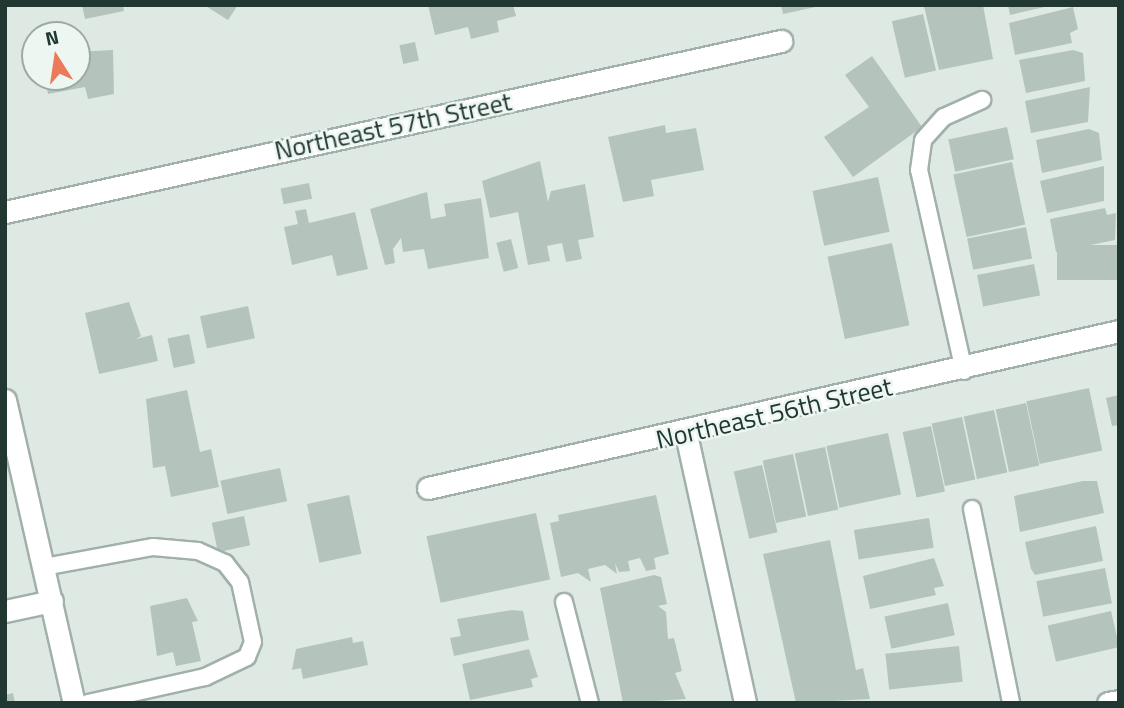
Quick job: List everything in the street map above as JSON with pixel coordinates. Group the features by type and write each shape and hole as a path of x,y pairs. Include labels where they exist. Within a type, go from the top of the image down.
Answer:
{"street":[{"name":"Northeast 57th Street","path":"5,212 782,41"},
{"name":"Northeast 56th Street","path":"428,488 686,434 1119,331"},
{"path":"5,400 74,703"},
{"path":"686,434 746,703"},
{"path":"5,611 52,601"},
{"path":"1108,703 1119,701"}],"lane":[{"path":"964,370 919,170 923,140 944,117 982,100"},
{"path":"972,509 1011,703"},
{"path":"44,567 153,547 198,551 225,563 240,582 253,642 247,657 205,677 88,703"},
{"path":"564,602 590,703"}],"building":[{"path":"82,5 123,5 124,11 85,19"},
{"path":"204,5 238,5 228,20"},
{"path":"428,5 513,5 516,16 497,21 499,32 471,39 468,27 435,35"},
{"path":"781,5 820,5 820,6 783,14"},
{"path":"983,5 993,59 939,70 924,6"},
{"path":"1008,5 1049,5 1049,6 1010,15"},
{"path":"1073,7 1078,29 1070,33 1072,43 1015,55 1009,23"},
{"path":"923,14 936,71 905,78 892,21"},
{"path":"415,42 419,61 403,64 399,45"},
{"path":"113,50 114,94 88,99 86,91 91,91 91,51"},
{"path":"1073,50 1083,53 1085,81 1026,93 1019,60"},
{"path":"872,56 922,127 853,177 824,137 869,107 845,75"},
{"path":"1090,87 1088,122 1031,133 1025,101"},
{"path":"665,125 666,133 696,128 704,170 651,180 654,196 623,202 608,137"},
{"path":"1007,127 1014,159 955,172 948,139"},
{"path":"1089,129 1099,133 1102,160 1042,173 1036,140"},
{"path":"540,161 548,202 551,191 585,184 594,237 578,240 582,259 566,262 562,243 547,246 550,261 528,265 518,212 490,218 482,181"},
{"path":"1012,162 1025,225 967,237 953,174"},
{"path":"1104,166 1104,201 1047,213 1040,181"},
{"path":"878,177 890,232 824,246 812,191"},
{"path":"309,183 312,199 284,204 281,189"},
{"path":"427,192 431,219 446,216 444,204 481,198 489,258 428,269 424,249 403,252 401,238 393,249 395,263 385,265 370,209"},
{"path":"1105,208 1107,215 1116,213 1115,240 1056,252 1050,219"},
{"path":"306,209 309,223 355,212 368,269 337,276 332,255 292,265 284,227 298,224 295,211"},
{"path":"1026,227 1032,258 973,270 967,238"},
{"path":"511,239 518,268 504,272 496,243"},
{"path":"892,243 909,325 845,339 827,257"},
{"path":"1057,245 1119,245 1119,280 1057,280"},
{"path":"1034,264 1040,295 983,306 977,275"},
{"path":"129,302 141,336 136,339 152,335 158,361 99,374 85,313"},
{"path":"248,306 255,338 207,348 200,316"},
{"path":"189,334 195,363 174,368 167,339"},
{"path":"1089,388 1102,451 1040,464 1026,401"},
{"path":"187,390 200,452 211,449 219,487 171,497 165,466 153,468 146,399"},
{"path":"1119,395 1119,425 1112,426 1106,398"},
{"path":"1026,403 1039,466 1009,472 996,409"},
{"path":"994,410 1007,473 977,479 964,416"},
{"path":"962,417 975,480 945,486 932,423"},
{"path":"931,426 945,492 917,498 903,432"},
{"path":"888,433 901,495 839,508 826,446"},
{"path":"825,447 838,510 808,516 795,453"},
{"path":"793,454 806,517 776,523 763,460"},
{"path":"762,465 778,532 749,539 734,472"},
{"path":"280,468 287,501 227,514 220,481"},
{"path":"1083,481 1097,481 1104,513 1020,532 1014,496"},
{"path":"349,495 361,554 319,563 307,504"},
{"path":"656,495 669,554 654,558 656,569 646,571 640,558 628,561 630,571 619,572 615,563 617,574 605,565 588,569 591,582 578,573 561,577 550,523 559,521 558,515"},
{"path":"536,513 550,580 441,603 426,536"},
{"path":"244,516 250,545 218,552 212,523"},
{"path":"929,518 934,548 859,560 854,530"},
{"path":"1096,526 1103,561 1035,575 1025,542"},
{"path":"830,540 856,670 863,668 870,699 796,703 763,554"},
{"path":"934,558 944,586 934,588 936,595 870,609 863,576"},
{"path":"1105,568 1112,603 1043,617 1036,581"},
{"path":"654,575 661,577 667,604 658,606 666,612 668,639 674,638 682,671 675,673 686,699 623,703 600,588"},
{"path":"187,598 198,621 192,622 201,661 176,666 173,652 157,656 150,606"},
{"path":"948,603 955,635 891,649 884,617"},
{"path":"512,610 523,611 529,640 454,656 450,638 461,636 457,619"},
{"path":"1111,611 1119,647 1056,662 1048,626"},
{"path":"352,637 353,643 363,641 368,665 303,679 301,668 292,670 296,649"},
{"path":"959,646 963,682 889,690 885,654"},
{"path":"529,649 538,677 531,679 533,687 470,700 462,664"},
{"path":"13,693 15,703 5,703 5,695"}]}
